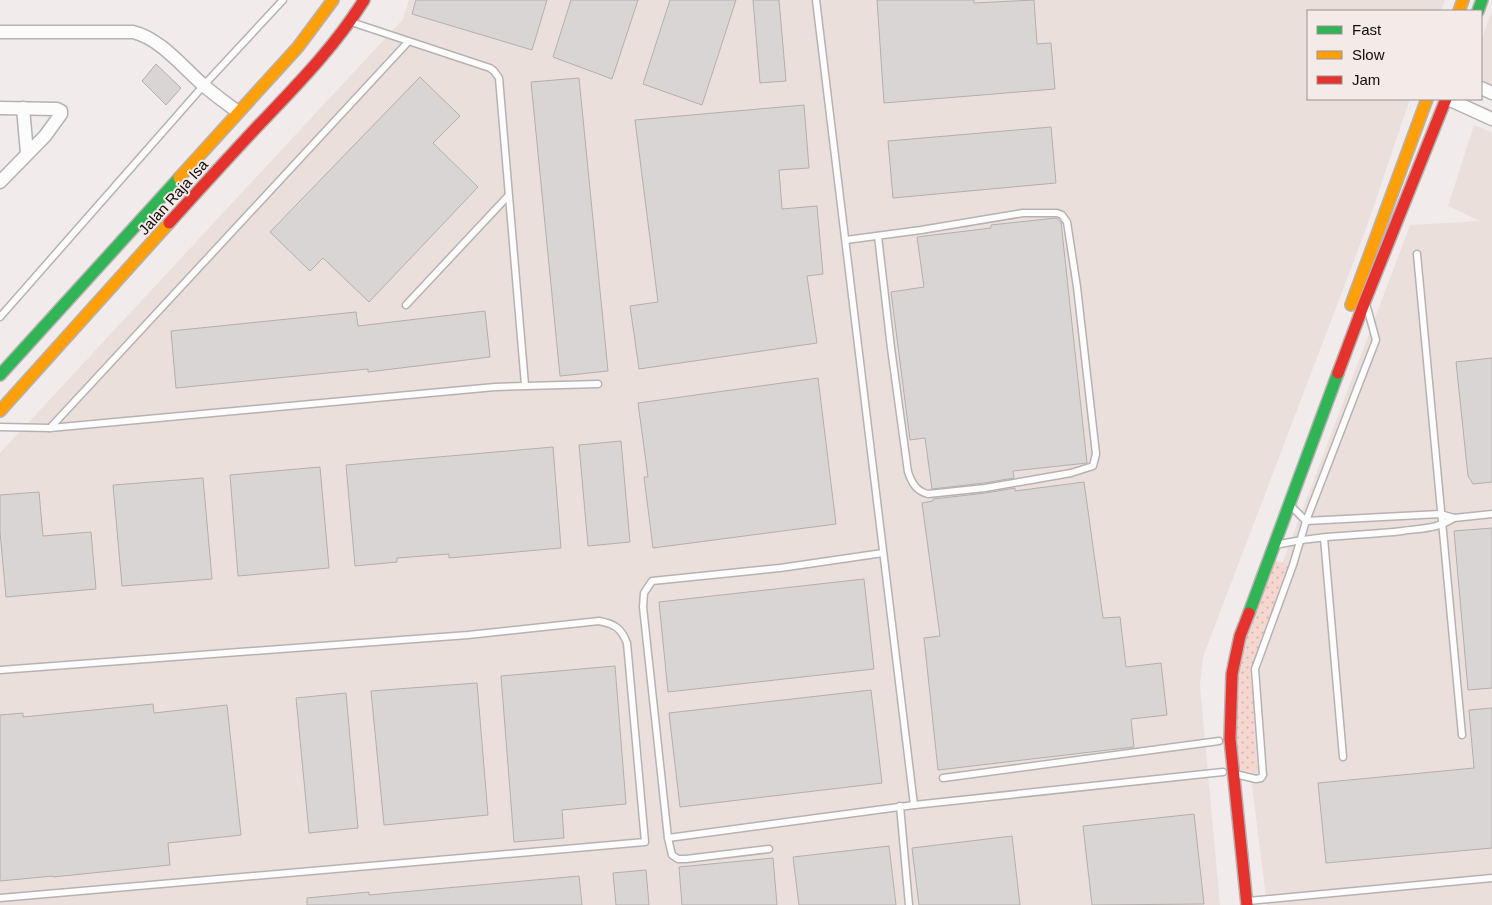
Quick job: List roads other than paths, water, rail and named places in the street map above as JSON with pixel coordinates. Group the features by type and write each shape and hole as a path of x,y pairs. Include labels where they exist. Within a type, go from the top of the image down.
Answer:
{"main road":[{"name":"Jalan Raja Isa","path":"2,368 298,47 332,0"},
{"name":"Jalan Raja Isa","path":"0,411 252,132 325,55 352,22 364,0"},
{"path":"1346,319 1427,100"},
{"path":"1243,904 1219,741 1222,671 1231,630 1269,544 1290,505 1365,301 1447,100"},
{"path":"1243,904 1235,774 1230,739 1232,674 1240,636 1269,544 1280,496 1298,449"},
{"path":"1280,496 1290,505"}],"street":[{"path":"0,32 133,32 146,36 238,112"},
{"path":"1449,100 1492,119"},
{"path":"0,108 57,109 61,112 60,117 45,136 0,182"},
{"path":"23,108 28,153"}],"lane":[{"path":"0,317 204,85 283,0"},
{"path":"816,0 914,804"},
{"path":"352,22 490,68 497,74 500,86 525,385"},
{"path":"50,428 408,42"},
{"path":"406,305 508,196"},
{"path":"846,240 1023,213 1057,213 1064,217 1067,222 1077,287 1096,454 1092,466 1070,473 985,488 928,494 921,492 916,487 908,472 890,348 878,236"},
{"path":"1416,254 1462,735"},
{"path":"1235,774 1256,779 1261,778 1263,775 1255,669 1293,565 1306,522 1376,340 1365,301"},
{"path":"0,427 50,428 525,385 598,384"},
{"path":"1290,505 1306,522"},
{"path":"1306,522 1440,514 1454,518 1492,514"},
{"path":"1269,544 1442,526 1454,518"},
{"path":"1324,538 1344,757"},
{"path":"769,849 681,859 672,855 668,838 643,607 644,593 652,581 780,568 883,553"},
{"path":"0,670 468,634 599,621 610,623 618,626 627,643 645,842 0,898"},
{"path":"943,778 1219,741"},
{"path":"668,838 914,804 1223,772"},
{"path":"900,806 909,905"},
{"path":"1243,904 1492,878"}]}
